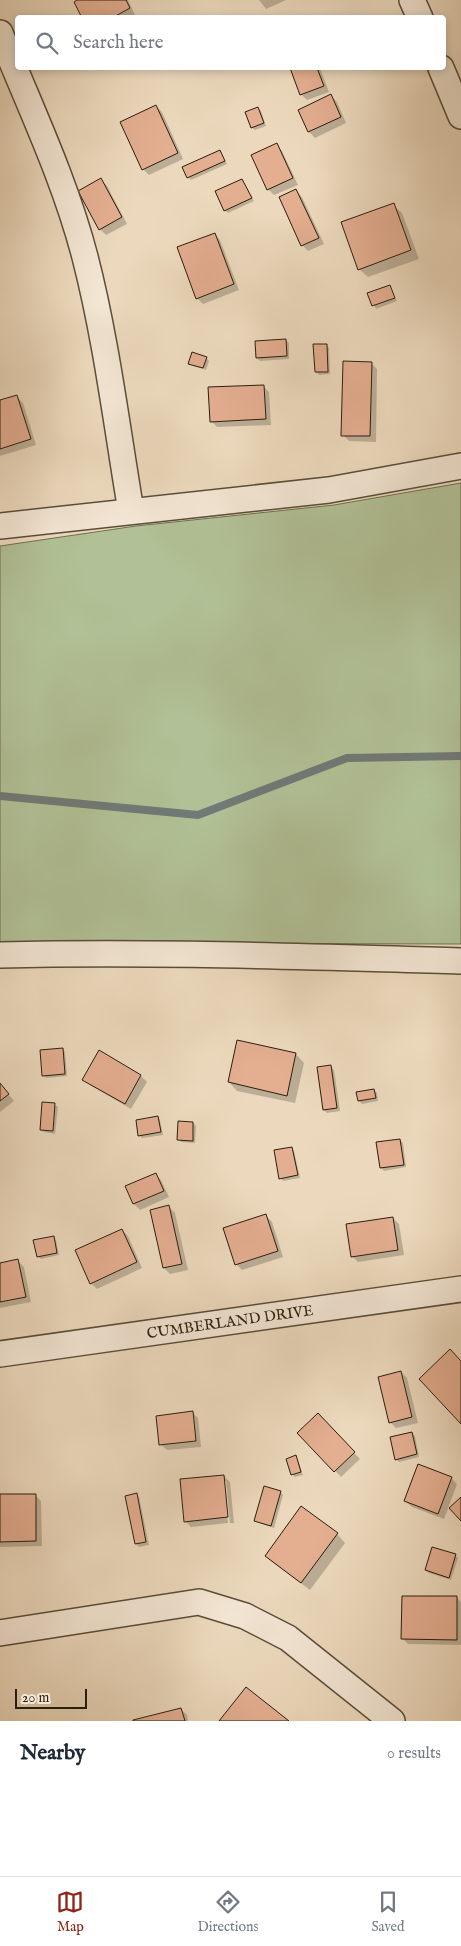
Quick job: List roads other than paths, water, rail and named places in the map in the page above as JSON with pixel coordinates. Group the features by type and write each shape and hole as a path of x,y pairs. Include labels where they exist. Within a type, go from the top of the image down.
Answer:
{"street":[{"path":"412,0 419,15"},
{"path":"0,33 15,70"},
{"path":"15,70 63,188 85,256 100,330 131,511"},
{"path":"442,70 461,116"},
{"path":"0,526 329,490 461,466"},
{"path":"0,956 188,954 461,961"},
{"name":"CUMBERLAND DRIVE","path":"0,1354 461,1289"},
{"path":"0,1633 199,1602 245,1616 288,1638 392,1721"}],"waterway":[{"path":"0,796 198,815 347,758 461,756"}]}
